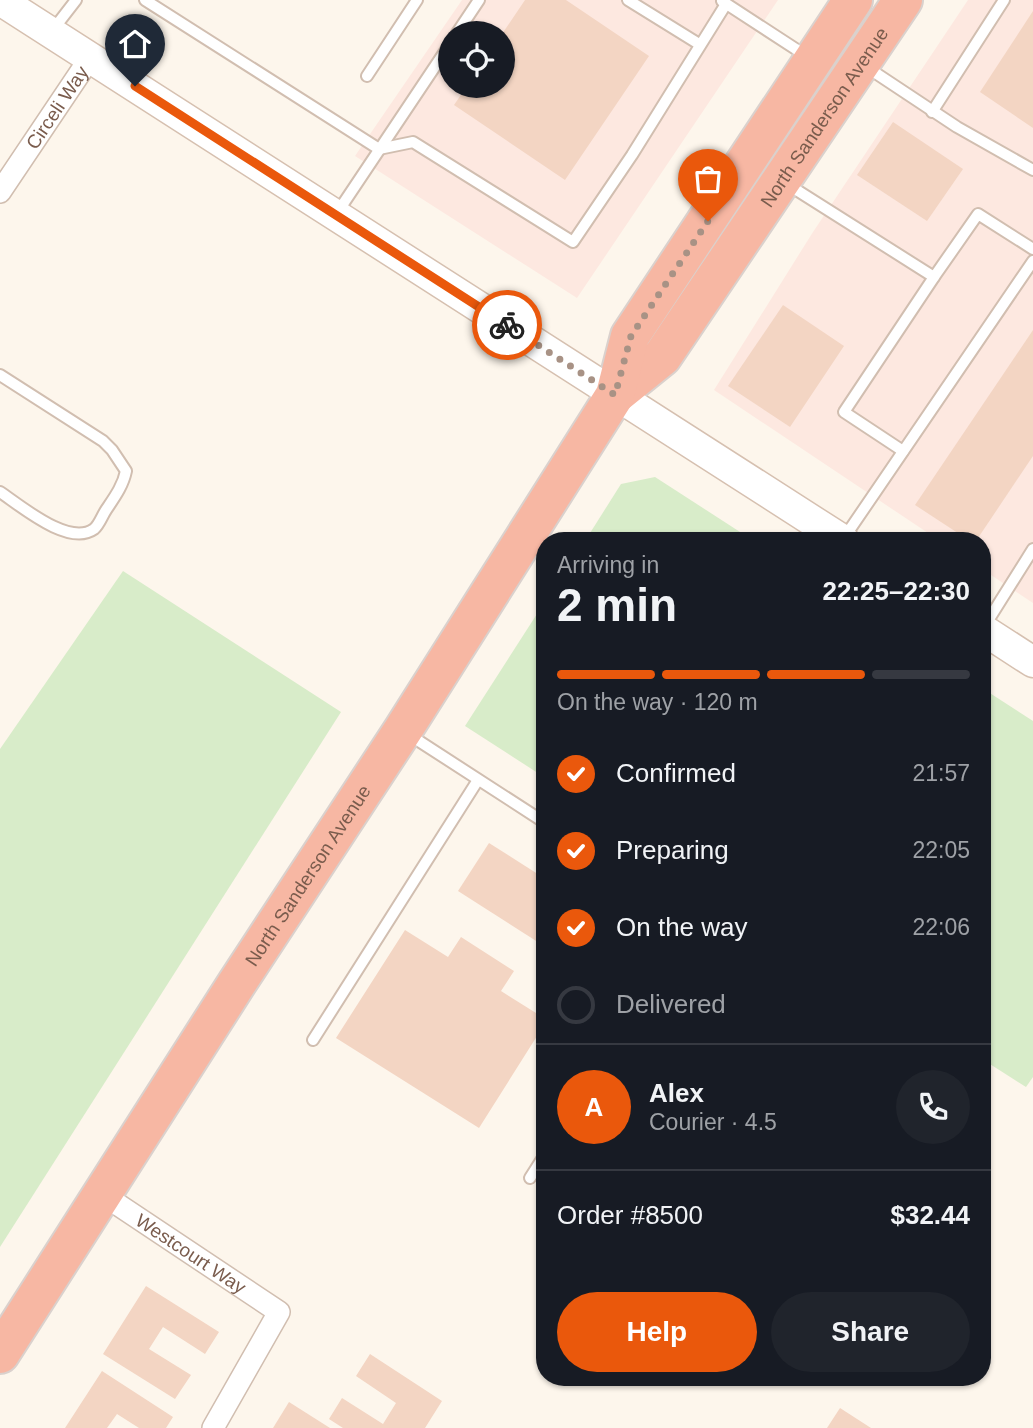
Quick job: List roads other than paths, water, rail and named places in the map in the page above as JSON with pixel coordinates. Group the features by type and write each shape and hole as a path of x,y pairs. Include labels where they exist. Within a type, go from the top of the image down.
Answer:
{"highway":[{"name":"North Sanderson Avenue","path":"0,1354 403,730 615,395 631,336 853,0"},
{"name":"North Sanderson Avenue","path":"615,395 662,357 903,0"}],"street":[{"path":"0,0 830,532"},
{"name":"Circeli Way","path":"0,190 90,58"},
{"path":"991,635 1033,662"},
{"name":"Westcourt Way","path":"102,1194 279,1312 212,1428"}],"lane":[{"path":"51,32 76,0"},
{"path":"145,0 379,149 413,142 573,242 632,155 723,2 813,60"},
{"path":"367,76 418,0"},
{"path":"465,21 479,0"},
{"path":"628,0 699,44"},
{"path":"932,112 1004,0"},
{"path":"336,215 438,62"},
{"path":"860,63 932,112 1033,170"},
{"path":"781,180 934,277"},
{"path":"903,452 844,412 978,214 1033,249"},
{"path":"848,532 1033,261"},
{"path":"0,375 103,442 126,471 124,482 94,528 81,533 71,534 55,527 0,492"},
{"path":"991,615 1033,549"},
{"path":"403,730 536,817"},
{"path":"313,1040 478,780"},
{"path":"530,1178 536,1169"}]}
